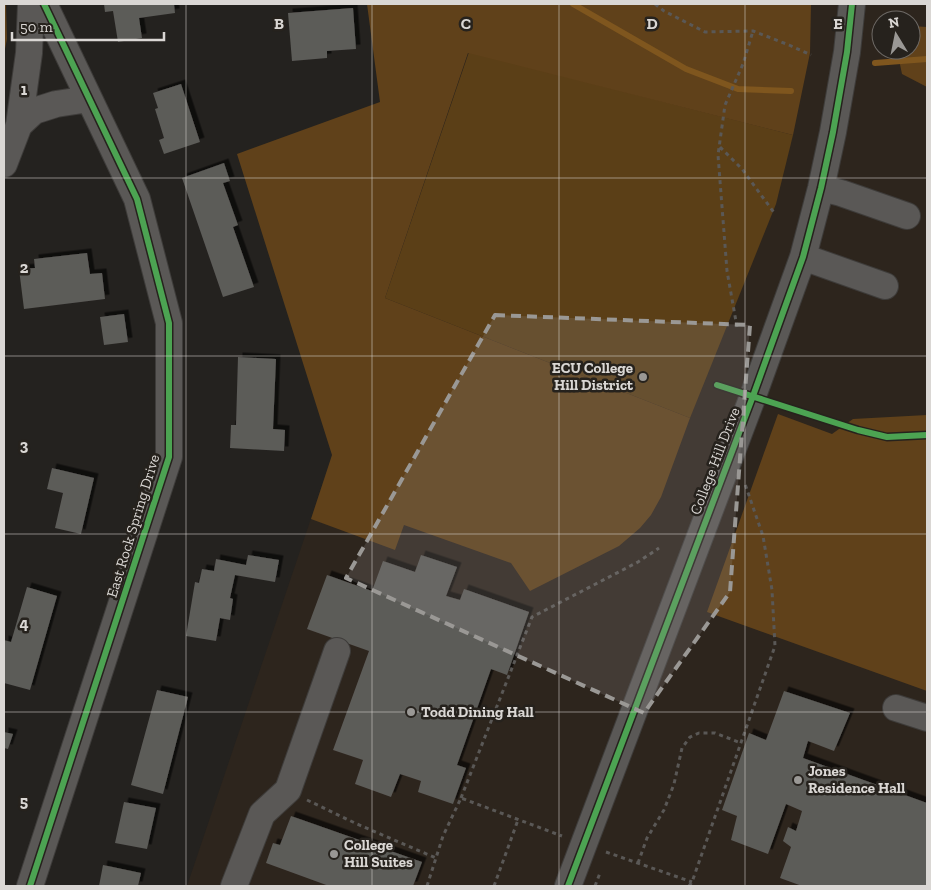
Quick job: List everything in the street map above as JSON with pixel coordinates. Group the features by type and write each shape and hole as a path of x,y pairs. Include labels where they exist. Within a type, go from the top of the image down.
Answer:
{"street":[{"path":"4,164 19,125 29,53 31,4"},
{"name":"East Rock Spring Drive","path":"30,886 169,457 169,324 137,199 44,4"},
{"name":"College Hill Drive","path":"568,886 803,257 833,132 847,52 852,4"},
{"path":"19,125 34,110 56,104 89,99"},
{"path":"821,188 907,216"},
{"path":"803,257 885,286"},
{"path":"234,886 262,814 288,790 337,651"},
{"path":"896,708 927,718"}],"path":[{"path":"655,4 664,11 705,32 753,31 811,55"},
{"path":"737,327 727,271 718,155 725,105 743,64 753,31"},
{"path":"720,147 742,169 776,214"},
{"path":"689,886 775,646 772,590 763,536 743,477"},
{"path":"427,886 443,836 461,798 532,617 638,562 659,548"},
{"path":"638,863 648,838 664,810 674,784 682,748 690,738 699,733 715,733 741,742"},
{"path":"288,790 357,824 436,858"},
{"path":"461,798 518,820 494,886"}],"highlighted area":[{"path":"495,315 750,325 730,592 644,713 346,578"}],"shaded area":[{"path":"4,4 6,4 7,39 4,54"},
{"path":"367,4 811,4 810,53 793,135 468,53 385,298 690,418 661,497 651,515 640,528 619,546 530,591 511,563 404,525 395,550 311,519 332,455 237,154 380,102"},
{"name":"ECU College Hill District","path":"391,4 927,4 927,886 187,886 468,53"},
{"path":"921,27 927,27 927,87 902,74 899,60 921,60"},
{"path":"469,52 793,135 776,204 690,418 385,298"},
{"path":"778,414 832,434 853,419 927,415 927,691 707,612"}],"building":[{"path":"104,4 174,4 175,13 139,18 142,38 118,42 113,11 105,12"},
{"path":"353,8 356,49 327,51 327,58 292,61 288,13"},
{"path":"181,84 200,142 164,154 159,140 164,138 155,109 158,108 153,93"},
{"path":"224,163 230,181 223,183 238,225 233,227 254,287 223,297 182,178"},
{"path":"87,253 90,274 102,273 105,299 24,309 19,269 35,268 34,259"},
{"path":"124,314 128,342 104,345 100,317"},
{"path":"238,357 276,359 273,429 285,430 284,451 230,448 231,425 236,425"},
{"path":"52,468 94,478 81,534 55,528 63,493 47,489"},
{"path":"248,555 279,560 275,582 235,575 230,598 233,599 230,620 220,618 216,641 186,636 195,582 199,583 202,569 214,571 216,559 246,565"},
{"name":"Todd Dining Hall","path":"421,555 457,567 446,596 460,600 464,589 529,612 507,675 491,669 457,765 466,768 453,804 418,792 421,781 400,774 391,797 355,784 363,760 333,750 369,651 307,629 327,575 372,591 383,561 415,572"},
{"path":"27,587 57,596 30,690 4,683 4,640 11,642"},
{"path":"157,690 188,697 163,794 131,785"},
{"name":"Jones Residence Hall","path":"784,691 850,713 834,751 808,741 803,758 927,803 927,886 802,886 780,878 791,847 783,841 788,827 796,831 802,811 786,804 768,854 731,840 737,816 722,810 749,733 766,740"},
{"path":"4,732 13,734 8,749 4,748"},
{"path":"124,802 156,808 147,849 115,843"},
{"name":"College Hill Suites","path":"291,816 422,862 413,886 329,886 266,863 273,843 280,845"},
{"path":"103,865 141,873 138,886 99,886"}],"waterway":[{"path":"573,4 686,69 738,89 791,91"},
{"path":"875,63 927,59"}],"cycle path":[{"path":"30,886 169,457 169,323 137,199 44,4"},
{"path":"568,886 753,396 803,257 833,132 847,52 852,4"},
{"path":"717,385 858,430 887,437 927,435"}],"place":[{"name":"ECU College Hill District","path":"643,377"},
{"name":"Todd Dining Hall","path":"411,712"},
{"name":"Jones Residence Hall","path":"798,780"},
{"name":"College Hill Suites","path":"334,854"}]}
